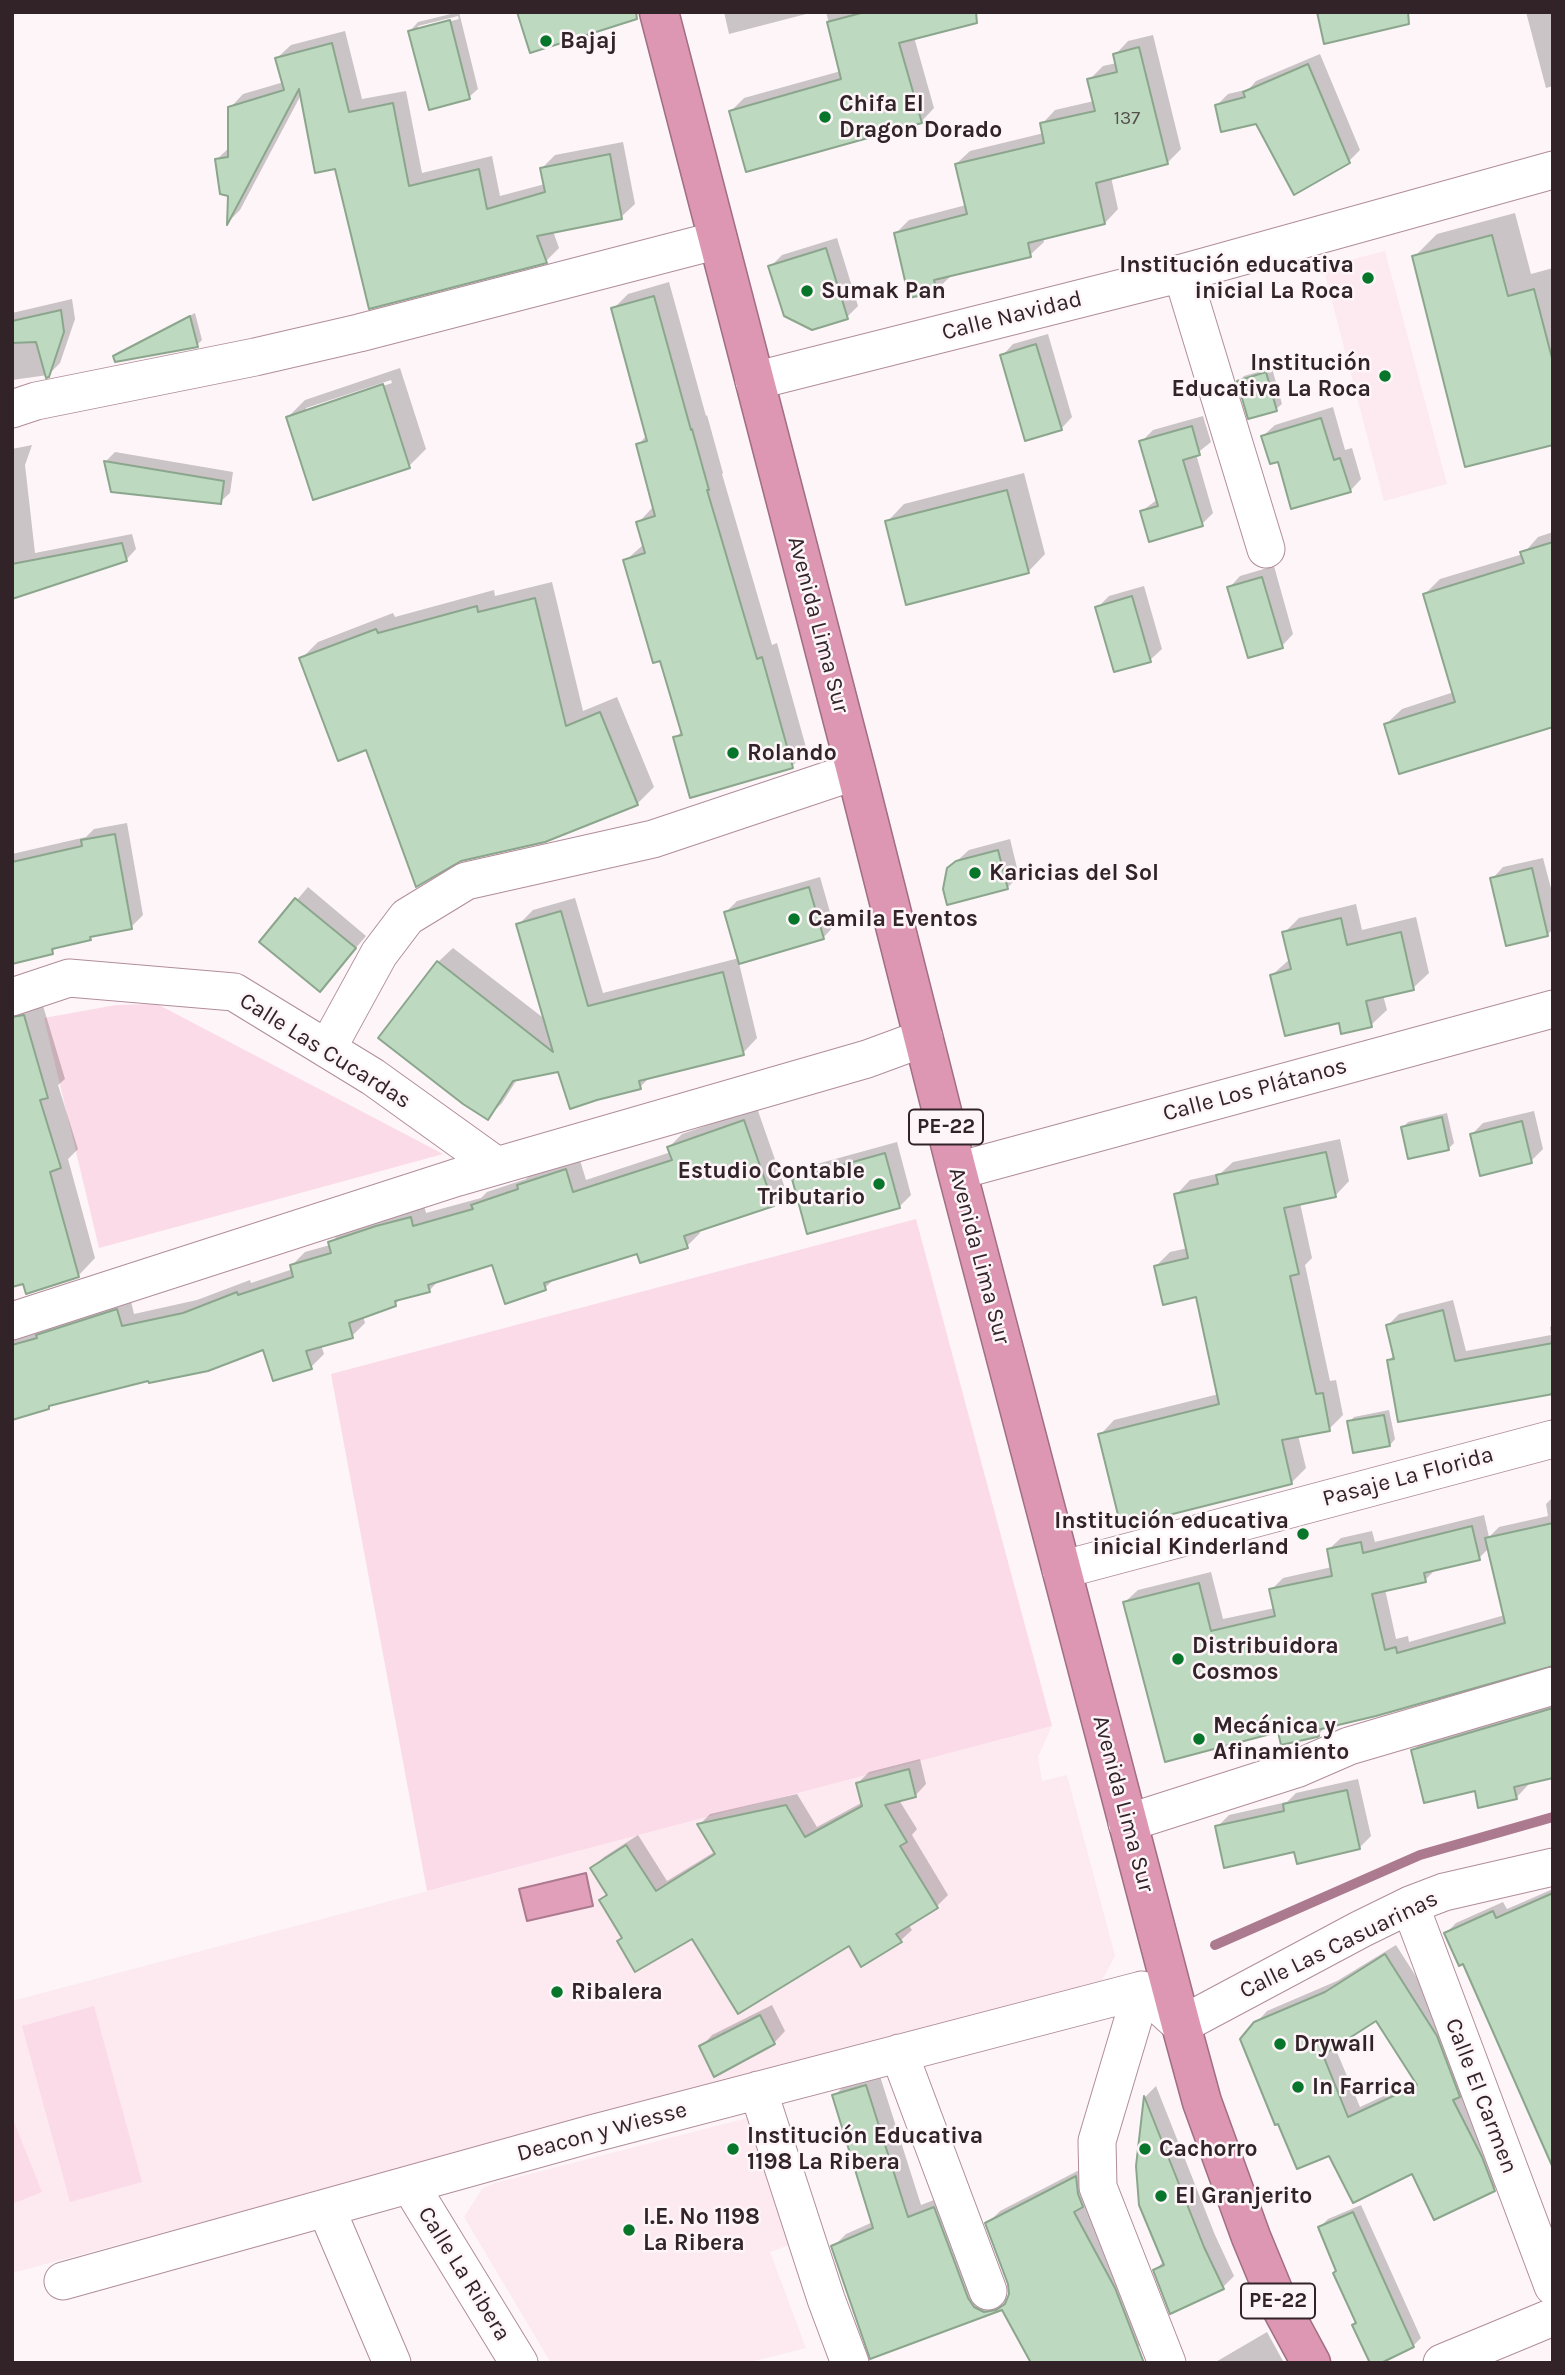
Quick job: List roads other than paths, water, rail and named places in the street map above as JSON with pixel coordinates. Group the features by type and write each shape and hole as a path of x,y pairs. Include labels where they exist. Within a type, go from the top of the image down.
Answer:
{"highway":[{"name":"Avenida Lima Sur","path":"659,12 957,1171 1202,2102 1251,2238 1278,2300 1311,2363"}],"street":[{"name":"Calle Navidad","path":"754,381 1182,273 1553,170"},
{"path":"12,408 359,333 718,240"},
{"path":"1182,273 1266,549"},
{"path":"327,1049 379,954 407,916 466,881 653,839 856,771"},
{"name":"Calle Las Cucardas","path":"12,997 69,978 234,992 373,1077 497,1166"},
{"name":"Calle Los Plátanos","path":"957,1171 1553,1009"},
{"path":"12,1321 454,1178 867,1059 923,1038"},
{"name":"Pasaje La Florida","path":"1061,1570 1553,1439"},
{"path":"1127,1823 1296,1769 1349,1746 1553,1686"},
{"name":"Calle Las Casuarinas","path":"1181,2025 1410,1905 1444,1892 1553,1867"},
{"name":"Calle El Carmen","path":"1410,1905 1553,2286"},
{"path":"1167,2363 1098,2187 1097,2141 1142,1990 1181,2025"},
{"name":"Deacon y Wiesse","path":"63,2281 758,2090 1142,1990"},
{"path":"899,2053 988,2291"},
{"path":"758,2090 826,2300 850,2363"},
{"name":"Calle La Ribera","path":"410,2185 519,2363"},
{"path":"326,2208 392,2363"},
{"path":"1442,2363 1553,2317"}],"waterway":[{"path":"1215,1945 1420,1855 1553,1817"}],"place":[{"name":"Bajaj","path":"546,41"},
{"name":"Chifa El Dragon Dorado","path":"825,117"},
{"name":"Institución educativa inicial La Roca","path":"1368,278"},
{"name":"Sumak Pan","path":"807,291"},
{"name":"Institución Educativa La Roca","path":"1385,376"},
{"name":"Rolando","path":"733,753"},
{"name":"Karicias del Sol","path":"975,873"},
{"name":"Camila Eventos","path":"794,919"},
{"name":"Estudio Contable Tributario","path":"879,1184"},
{"name":"Institución educativa inicial Kinderland","path":"1303,1534"},
{"name":"Distribuidora Cosmos","path":"1178,1659"},
{"name":"Mecánica y Afinamiento","path":"1199,1739"},
{"name":"Ribalera","path":"557,1992"},
{"name":"Drywall","path":"1280,2044"},
{"name":"In Farrica","path":"1298,2087"},
{"name":"Institución Educativa 1198 La Ribera","path":"733,2149"},
{"name":"Cachorro","path":"1145,2149"},
{"name":"El Granjerito","path":"1161,2196"},
{"name":"I.E. Nº 1198 La Ribera","path":"629,2230"}]}
